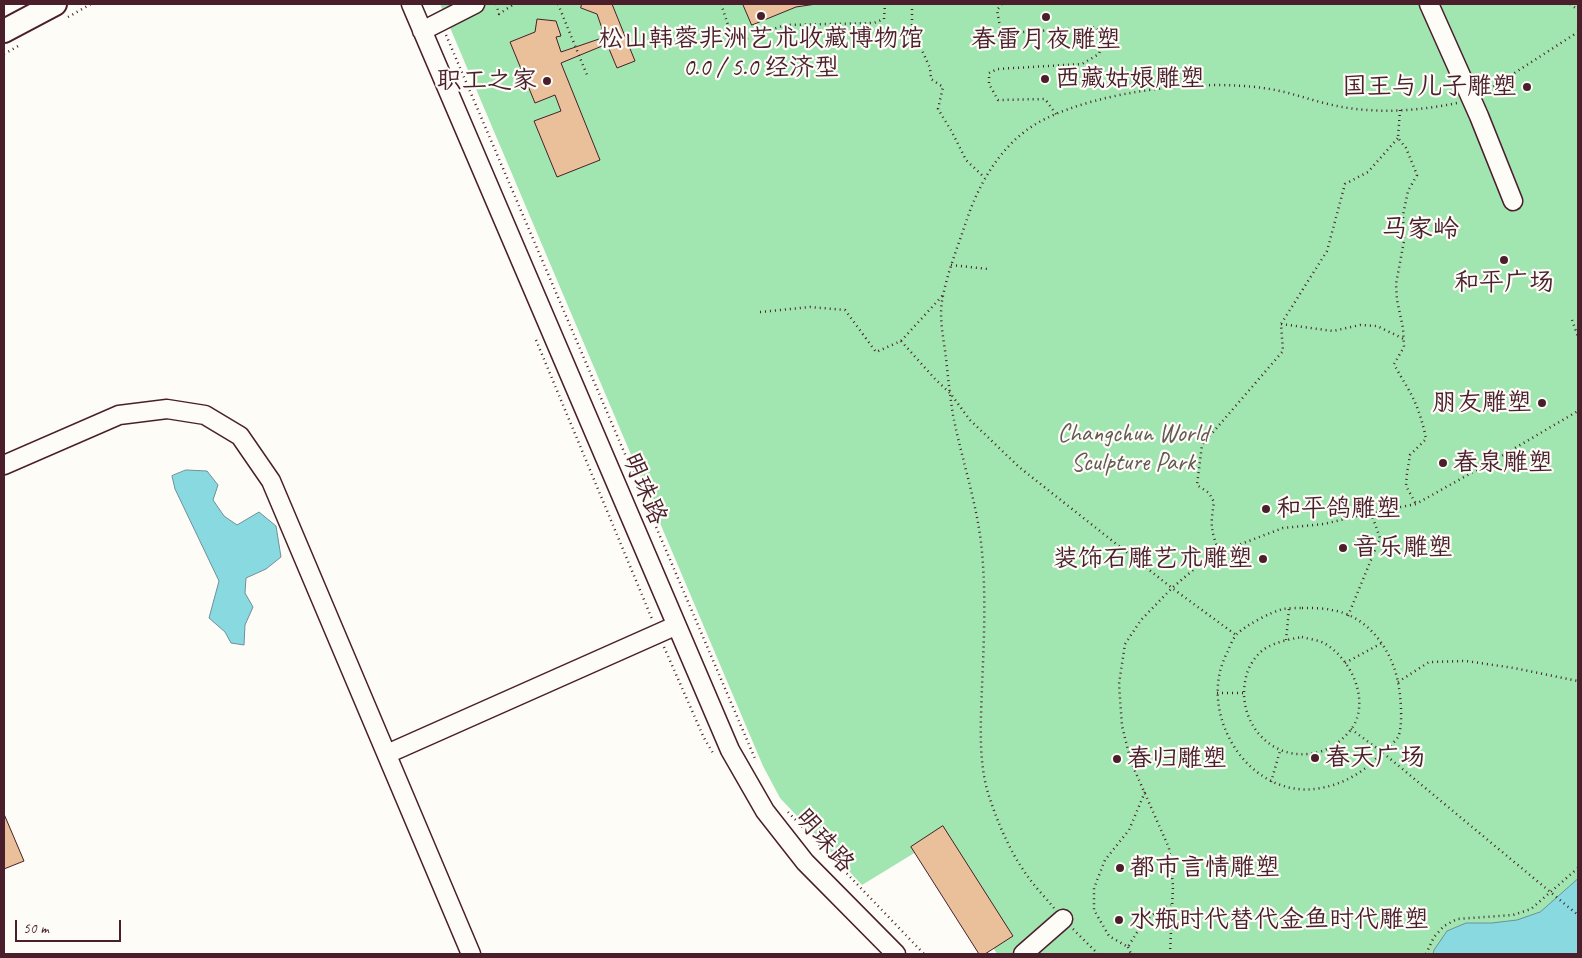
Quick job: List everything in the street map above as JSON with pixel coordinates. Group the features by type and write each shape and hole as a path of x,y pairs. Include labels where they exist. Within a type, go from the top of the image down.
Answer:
{"main road":[{"path":"4,32 55,4"}],"street":[{"name":"明珠路","path":"411,4 675,626 730,750 765,811 805,862 896,954"},
{"path":"422,31 475,4"},
{"path":"1429,4 1472,100 1513,201"},
{"path":"4,465 119,415 148,411 167,409 205,414 240,436 271,481 471,954"},
{"path":"386,754 675,626"},
{"path":"1023,954 1063,919"}],"path":[{"path":"496,4 499,14 514,4"},
{"path":"558,4 587,75"},
{"path":"721,4 734,43 785,25 874,23 884,19 885,4"},
{"path":"912,4 912,28 930,68 931,79 943,87 938,109 966,160 985,178"},
{"path":"1002,4 996,10 1000,27 1010,33 1096,27 1103,42 1099,54 1082,64 997,69 989,73 989,84 998,100 1045,99 1056,114"},
{"path":"1570,4 1578,10"},
{"path":"440,21 758,767"},
{"path":"1098,954 1063,919 1025,873 1002,831 987,790 982,750 985,593 982,549 974,502 953,414 942,314 944,293 951,265 976,195 992,166 1016,138 1041,120 1071,107 1130,93 1175,87 1226,84 1264,88 1338,106 1370,110 1400,110 1445,106 1472,100 1528,66 1578,32"},
{"path":"1220,554 1210,522 1214,502 1209,493 1197,484 1202,445 1283,351 1281,324 1327,252 1346,184 1368,172 1398,138 1400,110"},
{"path":"1398,138 1406,148 1417,175 1408,191 1403,215 1404,241 1396,284 1404,347 1394,364 1400,378 1415,402 1426,439 1410,454 1407,473 1406,486 1416,504"},
{"path":"951,265 988,269"},
{"path":"760,312 810,307 845,310 876,352 900,341 944,293"},
{"path":"1572,320 1578,337"},
{"path":"1281,324 1332,331 1360,325 1377,326 1404,339"},
{"path":"900,341 950,393 970,420 1019,467 1172,588 1236,635"},
{"path":"1170,954 1172,886 1169,848 1131,762 1122,726 1119,684 1126,644 1141,620 1172,588 1200,565 1220,554 1283,528 1324,524 1371,512 1416,504 1578,411"},
{"path":"1348,616 1380,538 1371,512"},
{"path":"1286,640 1289,609"},
{"path":"1289,609 1334,610 1355,618 1373,631 1382,643 1390,656 1398,682 1400,718 1398,736 1362,771 1334,786 1308,791 1283,787 1271,782 1239,755 1224,729 1217,693 1221,664 1236,635 1252,624 1282,610 1289,609"},
{"path":"1302,637 1324,643 1345,663 1352,673 1358,690 1359,708 1354,724 1345,736 1330,749 1310,754 1293,754 1280,751 1265,741 1252,725 1246,708 1244,693 1246,678 1253,660 1266,648 1286,640 1302,637"},
{"path":"1345,663 1382,643"},
{"path":"1398,682 1429,662 1466,661 1514,668 1578,681"},
{"path":"1217,693 1244,693"},
{"path":"1350,729 1382,752 1578,915"},
{"path":"1271,782 1280,751"},
{"path":"1131,954 1128,947 1109,936 1094,910 1094,888 1105,860 1129,830 1145,792"},
{"path":"782,806 924,954"},
{"path":"1426,954 1434,937 1444,926 1458,919 1513,915 1531,909 1578,868"},
{"path":"1128,947 1140,928 1154,912 1172,905"}],"green space":[{"name":"Changchun World Sculpture Park","path":"440,4 1578,4 1578,954 997,954 929,844 862,885 780,798 763,766"}],"water":[{"path":"186,470 207,471 218,485 213,500 224,516 237,525 259,512 276,526 281,557 266,569 246,578 245,593 253,607 245,625 244,645 231,643 225,632 209,618 219,581 175,489 172,476"},
{"path":"1578,879 1578,954 1433,954 1447,931 1466,923 1492,923 1517,920 1540,912"}],"building":[{"name":"职工之家","path":"582,4 612,4 635,61 617,68 607,44 561,63 600,160 557,177 534,121 561,111 555,95 535,103 510,42 535,32 537,19 556,21 561,36 556,37 561,52 605,37 597,14 581,8"},
{"name":"松山韩蓉非洲艺术收藏博物馆 0.0 / 5.0 经济型","path":"743,4 816,4 796,7 752,25"},
{"path":"4,814 24,861 4,869"},
{"path":"943,826 1013,936 985,954 979,954 911,847"}],"place":[{"name":"松山韩蓉非洲艺术收藏博物馆 0.0 / 5.0 经济型","path":"761,16"},
{"name":"春雷月夜雕塑","path":"1046,17"},
{"name":"西藏姑娘雕塑","path":"1045,79"},
{"name":"职工之家","path":"547,81"},
{"name":"国王与儿子雕塑","path":"1527,87"},
{"name":"和平广场","path":"1504,260"},
{"name":"朋友雕塑","path":"1542,403"},
{"name":"春泉雕塑","path":"1443,463"},
{"name":"和平鸽雕塑","path":"1266,509"},
{"name":"音乐雕塑","path":"1343,548"},
{"name":"装饰石雕艺术雕塑","path":"1263,559"},
{"name":"春天广场","path":"1315,758"},
{"name":"春归雕塑","path":"1117,759"},
{"name":"都市言情雕塑","path":"1120,868"},
{"name":"水瓶时代替代金鱼时代雕塑","path":"1119,920"}],"district":[{"name":"马家岭","path":"1420,230"}]}
